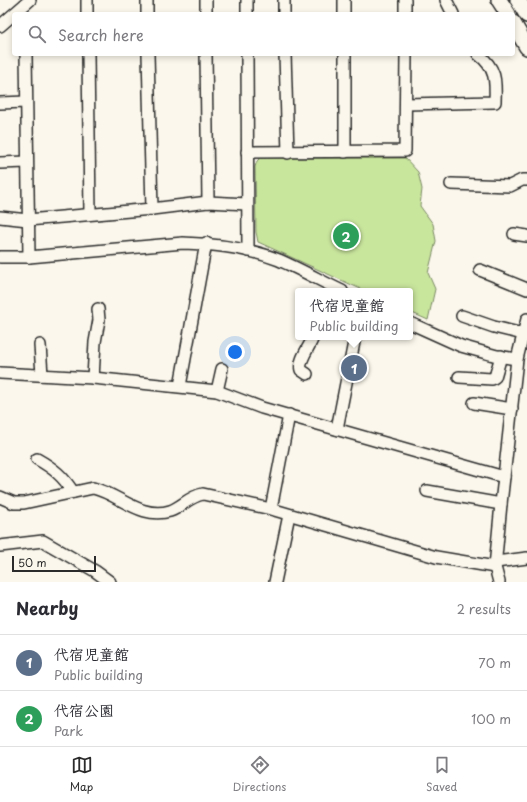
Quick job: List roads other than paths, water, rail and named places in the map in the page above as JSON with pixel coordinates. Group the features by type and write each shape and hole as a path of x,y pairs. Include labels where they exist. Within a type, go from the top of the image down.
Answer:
{"street":[{"path":"87,0 87,12"},
{"path":"147,0 147,12"},
{"path":"206,0 206,12"},
{"path":"248,0 248,12"},
{"path":"284,0 284,12"},
{"path":"344,0 344,12"},
{"path":"405,0 405,12"},
{"path":"446,0 453,12"},
{"path":"500,0 507,12"},
{"path":"518,0 527,15"},
{"path":"17,12 27,4"},
{"path":"0,26 12,16"},
{"path":"515,26 527,47"},
{"path":"26,56 29,257"},
{"path":"88,56 90,214"},
{"path":"148,56 152,209"},
{"path":"206,56 208,202"},
{"path":"247,56 248,251"},
{"path":"285,56 288,153"},
{"path":"345,56 345,152"},
{"path":"247,152 405,152 406,56"},
{"path":"406,104 495,102 496,83 492,71 480,56"},
{"path":"0,103 26,102"},
{"path":"0,163 27,162"},
{"path":"451,184 510,186 522,180 527,180"},
{"path":"0,218 28,220 152,209 208,202 247,204"},
{"path":"514,234 527,236"},
{"path":"0,257 29,257 183,243 206,243 248,251 278,260 331,288"},
{"path":"180,386 206,243"},
{"path":"480,270 527,289"},
{"path":"93,378 95,342 99,320 98,309"},
{"path":"462,316 494,327 523,334"},
{"path":"499,582 496,565 501,504 517,359 527,319"},
{"path":"413,324 461,346 517,359"},
{"path":"307,374 301,370 299,365 300,361 311,345 312,340"},
{"path":"337,429 354,340"},
{"path":"40,345 42,375"},
{"path":"460,377 492,379 495,377 501,356"},
{"path":"217,391 222,369"},
{"path":"0,373 93,378 217,391 262,408 504,477"},
{"path":"474,403 512,409"},
{"path":"271,510 288,415"},
{"path":"37,459 52,467 67,482 73,492"},
{"path":"0,497 14,503 24,503 93,488 102,490 128,505 143,510 159,512 171,511 194,496 203,494 271,510 436,557 496,565 527,558"},
{"path":"426,491 501,504"},
{"path":"275,582 289,515"},
{"path":"0,546 43,541 95,571 110,582"}],"place":[{"name":"代宿公園","path":"346,236"},
{"name":"代宿児童館","path":"354,368"}]}
